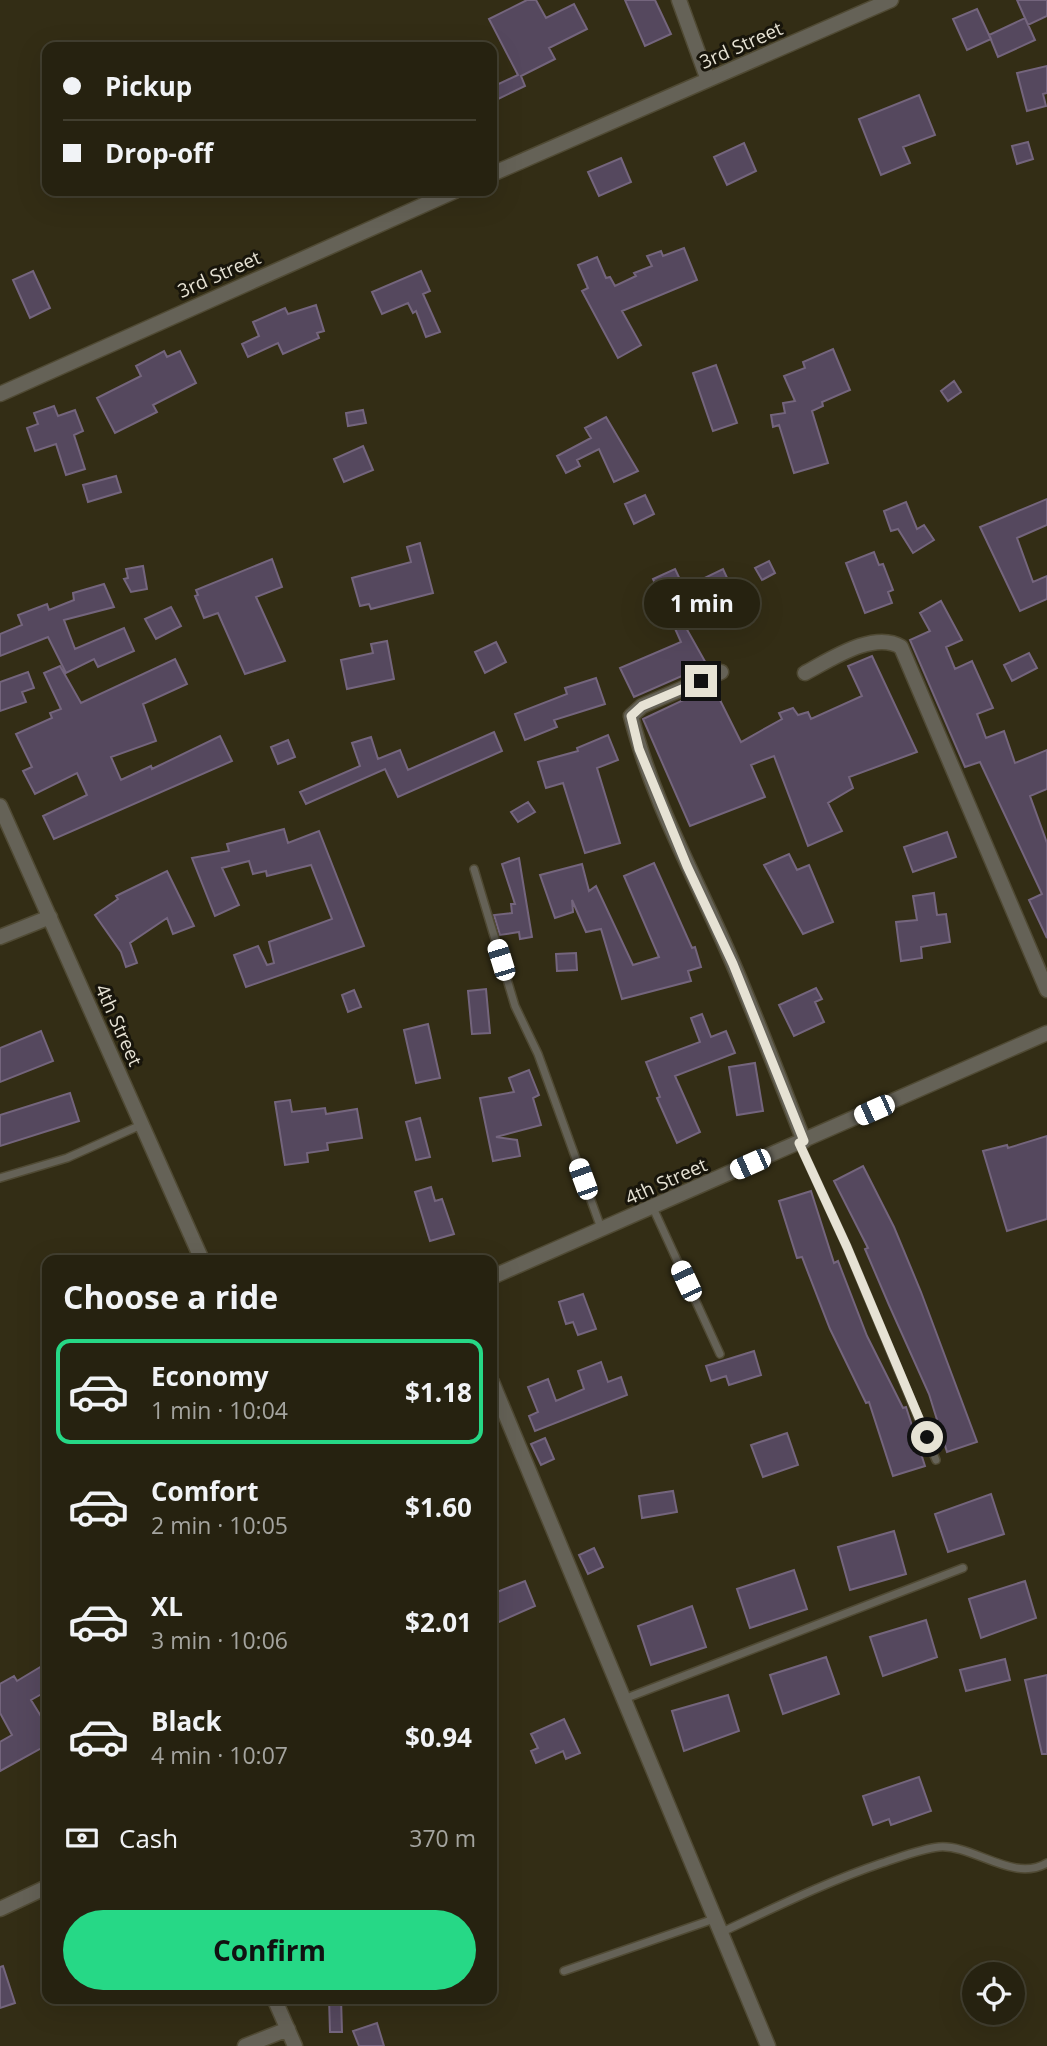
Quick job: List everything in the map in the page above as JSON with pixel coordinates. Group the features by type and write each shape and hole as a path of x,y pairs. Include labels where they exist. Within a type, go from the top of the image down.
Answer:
{"street":[{"path":"679,0 708,80"},
{"name":"3rd Street","path":"497,172 891,0"},
{"name":"3rd Street","path":"0,394 443,196"},
{"path":"805,673 877,641 892,641 901,647 1047,990"},
{"path":"721,672 642,706 631,716 639,749 687,866 724,943 802,1142"},
{"name":"4th Street","path":"0,806 200,1255"},
{"path":"0,937 50,917"},
{"name":"4th Street","path":"497,1275 1046,1038"},
{"path":"497,1394 768,2046"},
{"path":"0,1909 42,1889"},
{"path":"277,2004 296,2046"},
{"path":"245,2046 288,2028"}],"lane":[{"path":"474,869 515,1006 538,1054 602,1229"},
{"path":"0,1178 68,1158 142,1125"},
{"path":"802,1142 936,1460"},
{"path":"653,1208 720,1354"},
{"path":"623,1699 963,1568"},
{"path":"720,1933 844,1876 927,1849 955,1848 1003,1865 1039,1868 1047,1863"},
{"path":"564,1971 714,1919"}],"building":[{"path":"527,0 536,0 546,18 574,4 587,29 549,48 555,59 521,76 525,86 497,100 497,85 518,75 489,19"},
{"path":"625,0 655,0 671,34 645,46"},
{"path":"1017,0 1047,0 1047,16 1028,25"},
{"path":"977,9 991,39 967,50 953,19"},
{"path":"1025,18 1035,40 998,57 989,35"},
{"path":"1047,66 1047,93 1043,94 1046,106 1027,111 1017,73"},
{"path":"919,95 935,135 903,147 910,163 881,175 859,119"},
{"path":"1028,142 1033,159 1017,164 1012,146"},
{"path":"744,143 756,171 727,185 714,157"},
{"path":"621,158 631,182 599,196 588,172"},
{"path":"684,248 697,280 622,311 641,345 618,358 582,291 588,288 578,265 597,257 606,278 610,277 615,286 636,276 634,273 652,266 647,256 661,251 663,256"},
{"path":"33,271 50,308 30,318 13,280"},
{"path":"421,271 430,291 423,294 440,332 426,337 416,311 413,313 408,303 382,314 372,292"},
{"path":"316,305 324,331 317,333 319,338 283,354 278,343 248,357 242,344 259,336 253,322 285,308 288,314"},
{"path":"833,349 850,390 822,402 823,406 812,411 828,463 794,473 779,425 773,427 771,415 785,413 783,403 795,401 784,376 805,368 803,362"},
{"path":"164,351 167,357 180,351 196,383 153,405 157,412 115,433 97,398 141,376 136,366"},
{"path":"716,365 737,423 713,431 693,373"},
{"path":"954,381 961,392 948,401 941,391"},
{"path":"54,406 58,416 75,410 83,431 74,435 85,469 66,475 56,444 35,451 27,428 38,424 34,413"},
{"path":"363,410 366,423 348,426 346,413"},
{"path":"606,417 638,471 614,482 599,449 577,460 580,466 566,473 557,456 591,438 585,428"},
{"path":"363,446 373,470 344,482 334,459"},
{"path":"116,476 121,492 88,502 83,485"},
{"path":"645,495 654,514 634,524 625,504"},
{"path":"1047,499 1047,525 1017,538 1033,582 1047,576 1047,599 1020,611 980,527"},
{"path":"906,502 917,529 924,525 934,540 913,553 898,529 891,531 884,511"},
{"path":"420,543 433,593 371,609 369,604 360,606 352,578 411,562 407,547"},
{"path":"874,552 879,565 883,564 893,590 888,592 892,603 865,613 846,563"},
{"path":"272,559 282,587 256,597 285,661 245,674 218,613 204,618 195,596 198,595 196,590"},
{"path":"769,561 775,573 762,580 755,568"},
{"path":"143,566 147,589 131,592 124,579 128,578 126,569"},
{"path":"675,569 684,588 723,569 735,595 696,614 699,620 685,626 707,665 634,697 620,668 681,642 653,579"},
{"path":"104,584 114,607 64,620 75,649 124,628 134,651 98,667 94,659 66,673 48,637 0,656 0,634 22,625 18,615 47,604 49,610 74,600 73,593"},
{"path":"941,601 962,640 946,647 955,669 972,661 993,708 977,714 986,738 1004,731 1015,763 1047,750 1047,789 1030,796 1047,843 1047,938 1029,900 1042,894 980,762 965,767 910,640 930,631 920,613"},
{"path":"171,607 181,626 156,639 145,619"},
{"path":"387,641 394,679 347,689 341,660 373,653 371,644"},
{"path":"496,642 506,662 485,673 475,652"},
{"path":"1029,653 1037,668 1012,681 1004,665"},
{"path":"872,656 917,752 849,777 853,788 828,803 842,831 808,846 774,756 751,765 765,797 690,826 643,719 713,686 741,742 782,719 779,713 793,708 798,715 808,712 811,719 862,696 848,666"},
{"path":"175,659 187,684 143,704 156,741 111,757 121,780 151,766 152,769 220,736 232,761 54,839 43,816 87,795 77,773 35,794 23,771 32,767 16,734 52,718 50,713 61,709 44,673 60,666 81,703"},
{"path":"28,672 34,688 22,692 26,702 0,711 0,682"},
{"path":"596,678 605,704 554,720 557,727 525,740 515,714 567,694 565,688"},
{"path":"494,732 502,751 398,797 385,769 306,804 300,792 360,766 352,743 371,737 378,759 400,750 408,770"},
{"path":"608,735 618,760 597,768 620,843 585,853 563,783 546,788 538,762 578,751 577,748"},
{"path":"288,740 295,757 278,764 271,747"},
{"path":"528,802 535,812 518,822 511,812"},
{"path":"284,829 288,843 319,831 364,946 246,987 234,955 258,946 267,965 274,963 269,942 332,919 311,865 267,876 266,871 253,874 249,861 222,868 239,905 215,916 192,858 229,851 227,844"},
{"path":"947,832 956,857 913,872 904,847"},
{"path":"789,854 797,870 809,865 833,922 803,934 764,865"},
{"path":"519,858 532,937 520,939 519,932 500,935 494,915 512,913 511,904 515,904 502,864"},
{"path":"654,863 692,948 695,947 701,967 688,971 691,981 622,999 601,929 586,932 572,900 573,912 555,918 540,875 582,864 589,891 596,886 633,965 659,957 624,876"},
{"path":"167,871 194,926 173,934 167,918 130,943 137,963 126,967 121,952 95,915 118,899 116,896"},
{"path":"934,893 937,915 946,914 950,942 921,947 922,958 901,961 896,922 917,920 913,896"},
{"path":"576,953 577,970 557,971 556,954"},
{"path":"816,988 822,999 815,1002 824,1022 794,1036 779,1005"},
{"path":"486,989 490,1033 472,1034 468,991"},
{"path":"354,990 361,1007 348,1012 342,995"},
{"path":"702,1014 711,1037 726,1031 735,1053 675,1076 700,1132 677,1143 657,1098 660,1097 646,1062 700,1042 691,1018"},
{"path":"428,1024 440,1078 416,1083 404,1030"},
{"path":"41,1031 53,1061 0,1082 0,1048"},
{"path":"755,1063 763,1111 737,1115 729,1067"},
{"path":"529,1070 539,1095 533,1098 541,1125 496,1137 517,1140 520,1156 493,1161 480,1098 514,1092 509,1078"},
{"path":"70,1093 79,1121 0,1146 0,1115"},
{"path":"290,1100 292,1112 325,1108 326,1114 357,1109 362,1138 327,1143 328,1150 307,1153 308,1162 285,1165 275,1102"},
{"path":"420,1118 430,1157 416,1160 406,1122"},
{"path":"1047,1136 1047,1219 1007,1231 983,1151 1007,1145 1008,1148"},
{"path":"863,1166 894,1227 921,1292 977,1442 947,1452 929,1394 865,1249 868,1248 834,1181"},
{"path":"431,1187 435,1201 442,1199 454,1234 430,1241 415,1192"},
{"path":"811,1191 834,1263 838,1261 867,1336 903,1408 906,1407 925,1466 893,1476 869,1402 866,1403 830,1329 802,1257 797,1258 779,1201"},
{"path":"583,1294 596,1329 578,1335 573,1322 566,1324 559,1302"},
{"path":"754,1351 761,1375 729,1385 726,1376 711,1381 706,1366"},
{"path":"601,1362 608,1382 621,1377 627,1395 535,1431 529,1416 538,1412 528,1387 548,1379 556,1401 584,1389 578,1371"},
{"path":"787,1433 798,1465 763,1477 751,1445"},
{"path":"545,1438 554,1459 541,1465 531,1444"},
{"path":"673,1491 677,1512 642,1518 639,1496"},
{"path":"991,1494 1004,1534 948,1552 935,1514"},
{"path":"894,1531 906,1574 850,1590 838,1547"},
{"path":"594,1548 603,1567 588,1574 579,1555"},
{"path":"794,1570 807,1609 750,1628 737,1589"},
{"path":"525,1581 535,1606 497,1623 497,1592"},
{"path":"1025,1581 1036,1618 981,1638 969,1599"},
{"path":"692,1606 706,1647 651,1665 638,1626"},
{"path":"926,1620 937,1657 883,1676 870,1637"},
{"path":"826,1657 839,1694 783,1714 770,1675"},
{"path":"1005,1659 1010,1680 966,1691 960,1670"},
{"path":"42,1666 42,1694 31,1700 42,1718 42,1748 0,1771 0,1742 12,1735 0,1713 0,1684 14,1676 17,1681"},
{"path":"1047,1675 1047,1754 1042,1754 1025,1680"},
{"path":"728,1695 739,1731 684,1751 672,1711"},
{"path":"564,1719 580,1753 566,1759 563,1751 536,1763 531,1751 538,1748 531,1734"},
{"path":"919,1777 931,1811 891,1825 889,1819 873,1825 863,1796"},
{"path":"3,1966 15,2003 0,2008 0,1967"},
{"path":"329,2004 341,2004 342,2032 330,2032"},
{"path":"377,2023 384,2046 359,2046 353,2031"}],"route":[{"path":"701,681 642,706 631,716 639,749 768,1050 804,1141 799,1143 847,1247 927,1437"}]}
